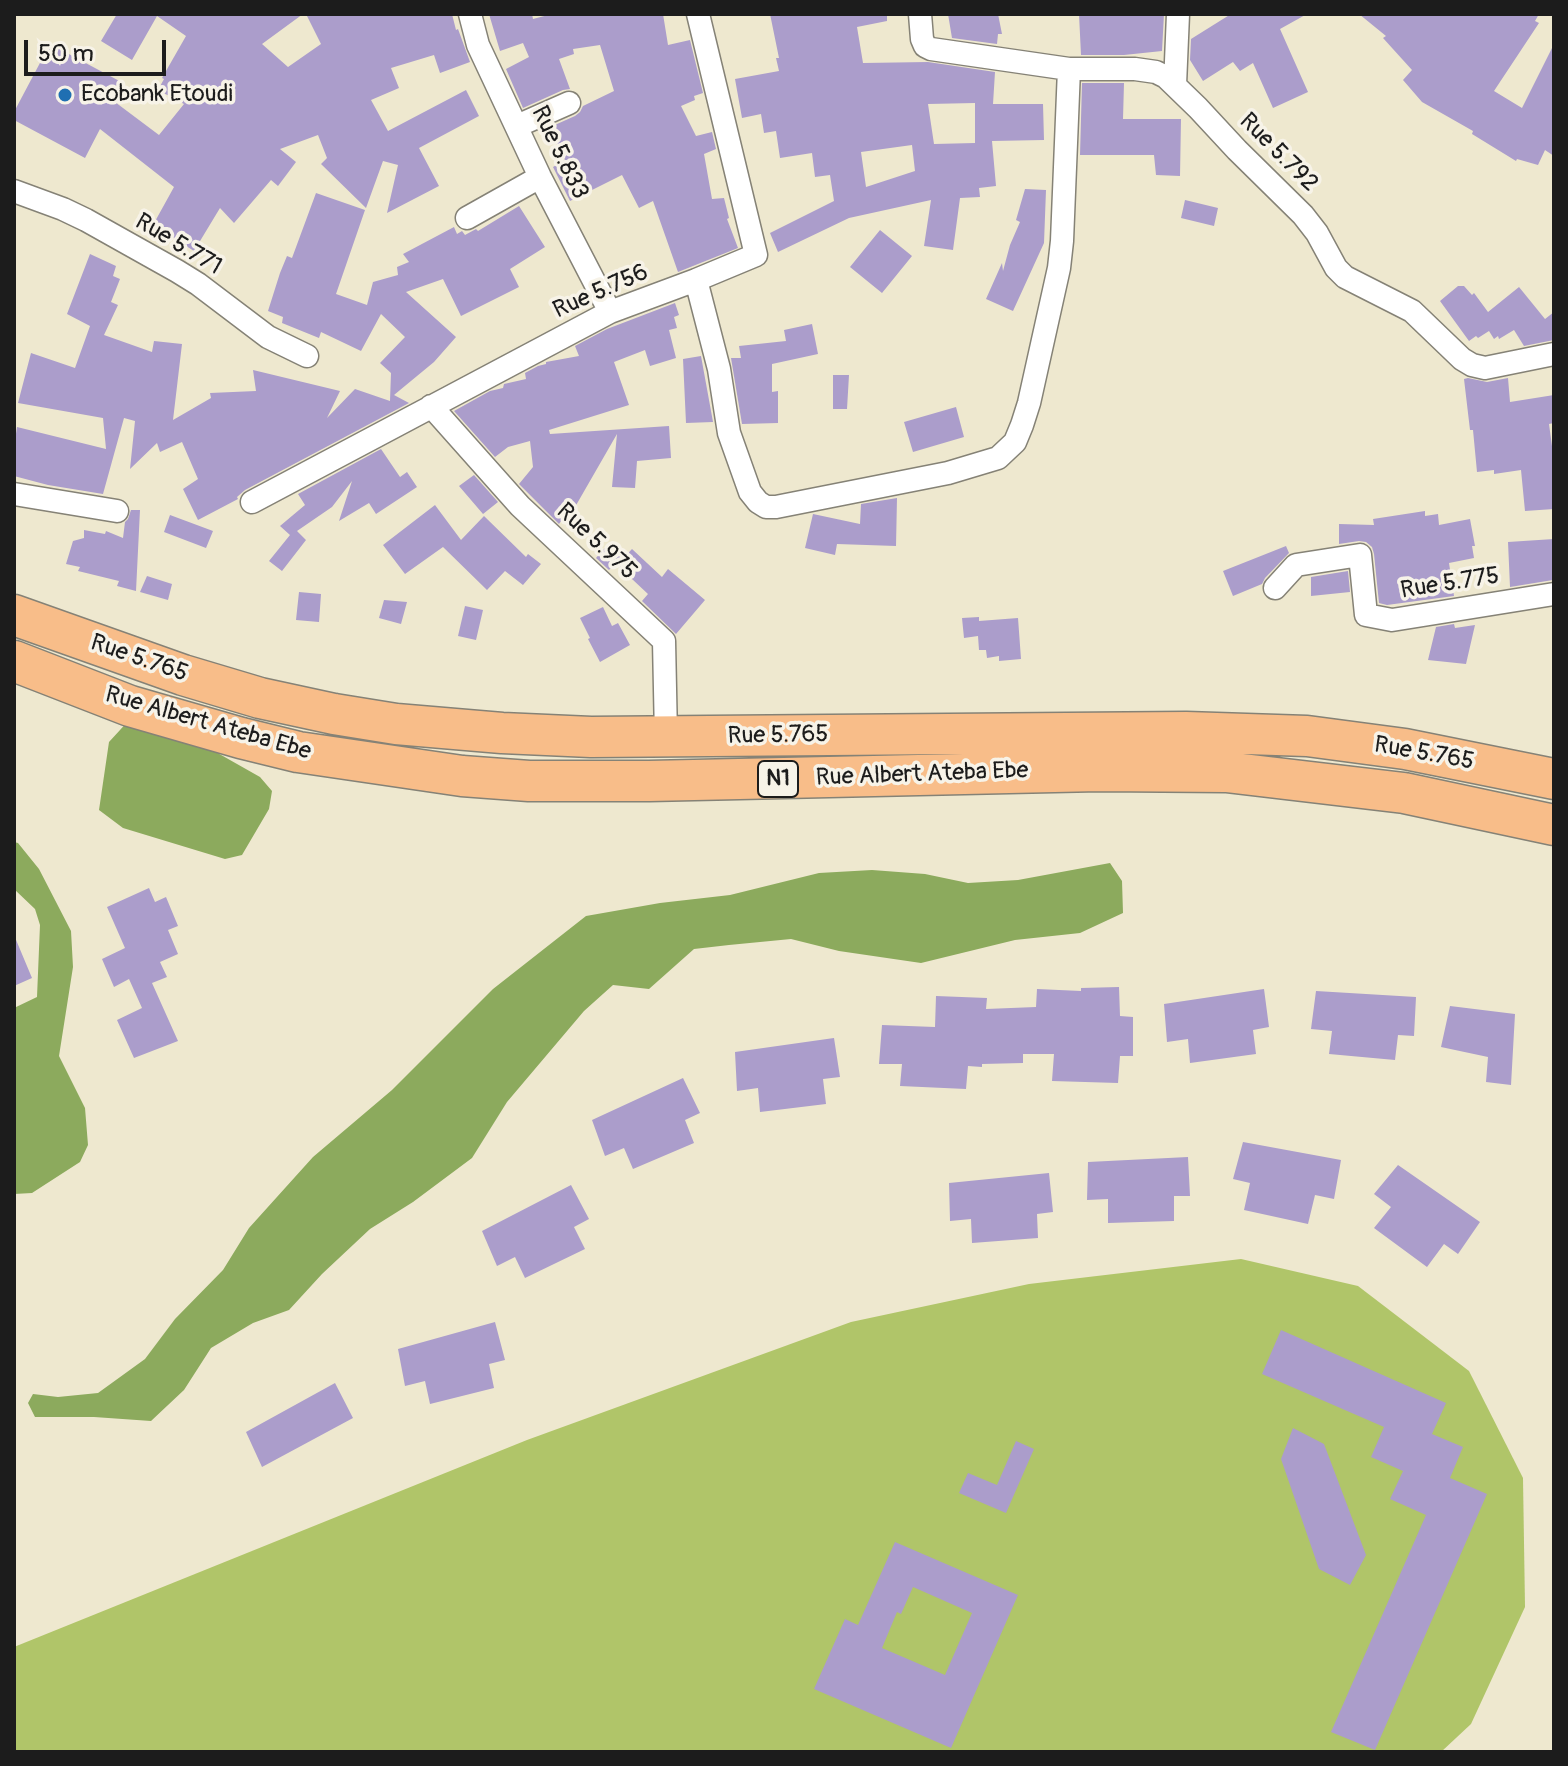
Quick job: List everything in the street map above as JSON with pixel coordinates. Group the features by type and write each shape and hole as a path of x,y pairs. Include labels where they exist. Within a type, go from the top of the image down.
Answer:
{"highway":[{"name":"Rue 5.765","path":"14,615 195,679 260,698 396,724 591,737 1171,732 1307,736 1405,749 1554,779"},
{"name":"Rue Albert Ateba Ebe","path":"14,661 33,680 241,738 298,752 462,776 529,781 649,781 1085,771 1226,772 1404,793 1554,825"}],"street":[{"name":"Rue 5.833","path":"470,14 478,45 540,177 610,312"},
{"name":"Rue 5.756","path":"252,502 610,312 756,255 698,14"},
{"name":"Rue 5.792","path":"920,14 922,39 925,46 931,49 1069,69 1156,72 1175,85 1303,215 1336,268 1345,277 1412,311 1472,365 1485,368 1554,354"},
{"path":"1175,85 1178,14"},
{"path":"696,280 719,369 729,433 750,492 766,507 948,473 998,458 1015,442 1026,414 1059,268 1069,69"},
{"path":"517,126 569,103"},
{"path":"467,218 540,177"},
{"name":"Rue 5.771","path":"14,191 63,209 151,256 198,284 268,337 307,356"},
{"name":"Rue 5.975","path":"431,406 520,506 664,641 666,737"},
{"path":"14,494 117,511"},
{"name":"Rue 5.775","path":"1275,588 1296,565 1360,555 1366,615 1392,620 1554,594"}],"green space":[{"path":"131,718 184,734 260,777 272,791 269,809 242,855 225,859 123,828 99,810 109,742"},
{"path":"14,842 39,869 71,931 73,967 59,1056 85,1108 88,1145 80,1162 32,1193 14,1194 14,1008 37,997 40,925 35,909 14,889"},
{"path":"1110,863 1122,881 1123,913 1080,933 1015,940 921,963 839,951 791,939 729,945 694,949 649,989 613,985 584,1011 507,1102 472,1158 413,1202 370,1229 289,1310 253,1323 211,1348 184,1390 151,1421 35,1417 28,1403 33,1394 58,1397 98,1393 145,1359 175,1319 223,1270 249,1228 313,1157 392,1090 493,989 586,916 730,895 819,873 872,870 925,874 968,883 1018,880"},
{"path":"1241,1259 1358,1286 1469,1371 1523,1478 1525,1607 1471,1724 1441,1752 14,1752 14,1647 527,1440 851,1322 1029,1284"}],"building":[{"path":"117,14 303,14 262,44 288,67 321,44 306,14 452,14 470,62 440,73 434,55 391,68 399,88 371,100 388,131 466,90 479,116 419,148 439,186 387,213 398,165 383,161 366,208 321,164 327,158 318,135 280,149 296,162 278,186 271,180 234,223 220,208 194,251 153,225 174,187 100,129 85,158 14,120 14,112 50,44 125,84 115,102 159,135 184,104 158,90 186,36 157,16 132,60 101,41"},
{"path":"489,14 532,14 533,19 552,14 663,14 668,45 690,40 703,93 681,106 696,136 712,132 716,149 704,154 712,199 724,198 727,219 738,248 678,272 653,201 639,208 622,175 570,201 553,167 565,160 548,128 575,116 583,106 614,91 600,45 573,49 574,54 559,59 570,89 523,108 506,69 529,57 523,43 500,51"},
{"path":"770,14 887,14 887,21 857,27 863,63 928,62 995,72 993,104 1043,104 1044,140 992,141 996,186 979,188 980,197 960,198 953,250 924,246 931,200 849,218 778,252 770,233 834,201 830,175 815,177 812,153 780,158 776,131 764,133 761,114 742,118 735,79 779,71 776,58 779,58","holes":["975,103 975,143 934,144 928,104","912,145 915,171 866,187 861,152"]},
{"path":"948,14 998,14 1002,34 998,34 997,44 952,38"},
{"path":"1079,14 1164,14 1162,51 1081,55"},
{"path":"1231,14 1307,14 1280,29 1308,92 1273,108 1253,63 1240,71 1233,62 1203,81 1190,60 1191,39"},
{"path":"1359,14 1539,14 1535,21 1539,23 1494,91 1522,108 1554,44 1554,156 1545,150 1538,165 1516,161 1472,134 1473,131 1422,102 1403,80 1412,70 1383,38 1386,36"},
{"path":"1082,83 1124,83 1123,119 1181,119 1180,176 1156,175 1154,155 1080,155"},
{"path":"1025,189 1046,190 1044,243 1013,311 986,299 1002,263 1003,271 1020,222 1016,220"},
{"path":"316,193 365,210 336,294 367,305 373,282 398,275 397,267 409,262 403,254 454,227 457,234 478,231 519,206 545,247 510,269 519,287 461,316 443,279 406,292 456,337 434,362 394,395 409,403 245,490 238,499 198,520 183,489 198,479 182,442 160,452 157,443 130,469 135,421 124,418 103,494 14,476 17,427 106,449 103,418 18,403 31,353 75,368 90,326 67,314 90,254 116,266 113,276 120,279 111,302 118,305 104,335 152,352 154,341 182,344 173,420 211,398 210,393 256,391 253,370 340,391 327,418 355,389 390,401 391,373 380,363 405,337 381,314 361,351 321,332 319,338 282,323 283,317 268,311 280,273 287,256 292,258"},
{"path":"1185,200 1218,208 1214,226 1181,218"},
{"path":"880,230 912,256 882,293 850,267"},
{"path":"1458,286 1464,286 1472,295 1474,293 1488,312 1519,287 1545,319 1554,312 1554,340 1524,346 1514,330 1499,339 1498,336 1494,339 1489,331 1469,341 1440,301"},
{"path":"675,303 679,315 674,317 677,328 669,330 676,358 650,366 645,350 614,362 629,405 549,430 550,434 669,426 671,458 637,461 635,488 612,487 617,434 571,514 568,511 559,524 519,484 533,467 530,441 508,447 495,457 454,411 490,391 503,388 504,384 526,379 525,373 546,362 579,356 575,346 607,329"},
{"path":"812,324 818,354 772,364 772,392 778,391 778,423 742,424 731,358 741,358 739,346 786,341 784,330"},
{"path":"701,356 713,422 686,423 683,359"},
{"path":"833,375 849,375 847,409 833,409"},
{"path":"1508,378 1510,402 1554,395 1554,423 1549,424 1554,461 1554,509 1525,511 1521,470 1494,474 1494,470 1477,472 1464,379 1487,382"},
{"path":"956,407 964,437 913,452 904,422"},
{"path":"381,449 400,477 407,472 417,487 376,514 369,503 339,521 352,481 332,507 297,531 306,540 282,571 269,561 290,535 280,526 305,505 298,494"},
{"path":"474,475 498,502 483,514 459,486"},
{"path":"897,498 896,546 837,544 835,555 805,548 813,514 860,524 861,504"},
{"path":"435,505 461,540 484,516 526,557 528,554 541,564 523,585 505,571 487,590 443,547 405,574 383,545"},
{"path":"131,510 140,510 136,591 117,586 119,581 78,571 80,567 66,564 73,541 84,538 84,530 105,534 106,531 123,538 125,522"},
{"path":"1425,511 1425,516 1438,514 1439,525 1470,519 1474,558 1449,563 1454,596 1387,605 1379,603 1372,547 1359,541 1339,544 1339,524 1374,525 1373,519"},
{"path":"170,515 213,531 206,548 164,532"},
{"path":"1554,539 1553,580 1510,587 1508,542"},
{"path":"610,542 624,554 609,570 596,558"},
{"path":"1286,546 1289,553 1262,584 1233,596 1223,571"},
{"path":"632,549 662,577 668,569 705,600 676,634 642,601 648,594 617,565"},
{"path":"1348,571 1350,592 1311,596 1311,577"},
{"path":"147,576 172,584 168,600 140,592"},
{"path":"299,592 321,594 319,622 296,620"},
{"path":"384,600 407,602 401,624 379,618"},
{"path":"465,606 483,610 476,640 458,636"},
{"path":"603,607 612,626 618,623 630,645 600,662 580,618"},
{"path":"979,617 979,621 1018,618 1021,659 999,661 999,656 987,658 986,650 979,650 978,636 964,638 962,618"},
{"path":"1454,624 1455,628 1475,625 1466,664 1428,660 1436,627"},
{"path":"149,888 155,902 166,897 178,926 168,930 178,954 160,962 167,977 152,983 178,1041 134,1058 117,1020 142,1008 129,979 114,987 102,959 125,948 107,907"},
{"path":"14,935 32,978 14,986"},
{"path":"1119,987 1120,1016 1133,1017 1133,1056 1120,1056 1118,1083 1052,1081 1054,1054 1023,1054 1023,1063 968,1066 966,1089 900,1086 902,1064 879,1064 882,1025 935,1027 936,996 987,998 986,1009 1036,1007 1037,989 1081,991 1081,988"},
{"path":"1264,989 1269,1027 1253,1030 1256,1054 1190,1063 1188,1039 1167,1042 1164,1004"},
{"path":"1316,991 1416,997 1414,1036 1398,1035 1395,1060 1329,1054 1332,1031 1311,1029"},
{"path":"1450,1006 1515,1014 1511,1085 1486,1082 1488,1057 1441,1047"},
{"path":"834,1038 840,1077 823,1079 826,1104 760,1112 758,1088 737,1091 735,1052"},
{"path":"683,1078 700,1113 685,1120 694,1143 633,1169 624,1148 605,1156 592,1120"},
{"path":"1243,1142 1341,1160 1334,1199 1315,1195 1308,1224 1244,1210 1250,1183 1233,1179"},
{"path":"1188,1157 1190,1196 1174,1196 1174,1221 1108,1223 1108,1199 1087,1200 1088,1162"},
{"path":"1398,1165 1480,1222 1458,1254 1444,1244 1427,1267 1374,1228 1391,1207 1374,1194"},
{"path":"1049,1173 1053,1212 1037,1214 1038,1238 972,1243 971,1219 950,1221 949,1183"},
{"path":"571,1185 589,1219 574,1227 585,1249 525,1278 515,1257 497,1266 482,1231"},
{"path":"495,1322 505,1360 489,1364 494,1388 430,1404 425,1381 405,1386 398,1349"},
{"path":"1281,1330 1446,1403 1432,1434 1463,1447 1450,1478 1487,1494 1375,1750 1331,1732 1426,1515 1390,1499 1403,1471 1371,1457 1384,1427 1262,1374"},
{"path":"335,1383 353,1418 262,1467 246,1432"},
{"path":"1293,1428 1324,1444 1366,1555 1350,1585 1319,1569 1281,1459"},
{"path":"1016,1441 1034,1449 1006,1513 959,1493 968,1473 997,1485"},
{"path":"895,1542 1018,1595 951,1748 814,1689 845,1619 858,1625","holes":["913,1587 972,1613 945,1675 882,1648 897,1612 901,1614"]}],"place":[{"name":"Ecobank Etoudi","path":"65,95"}]}
